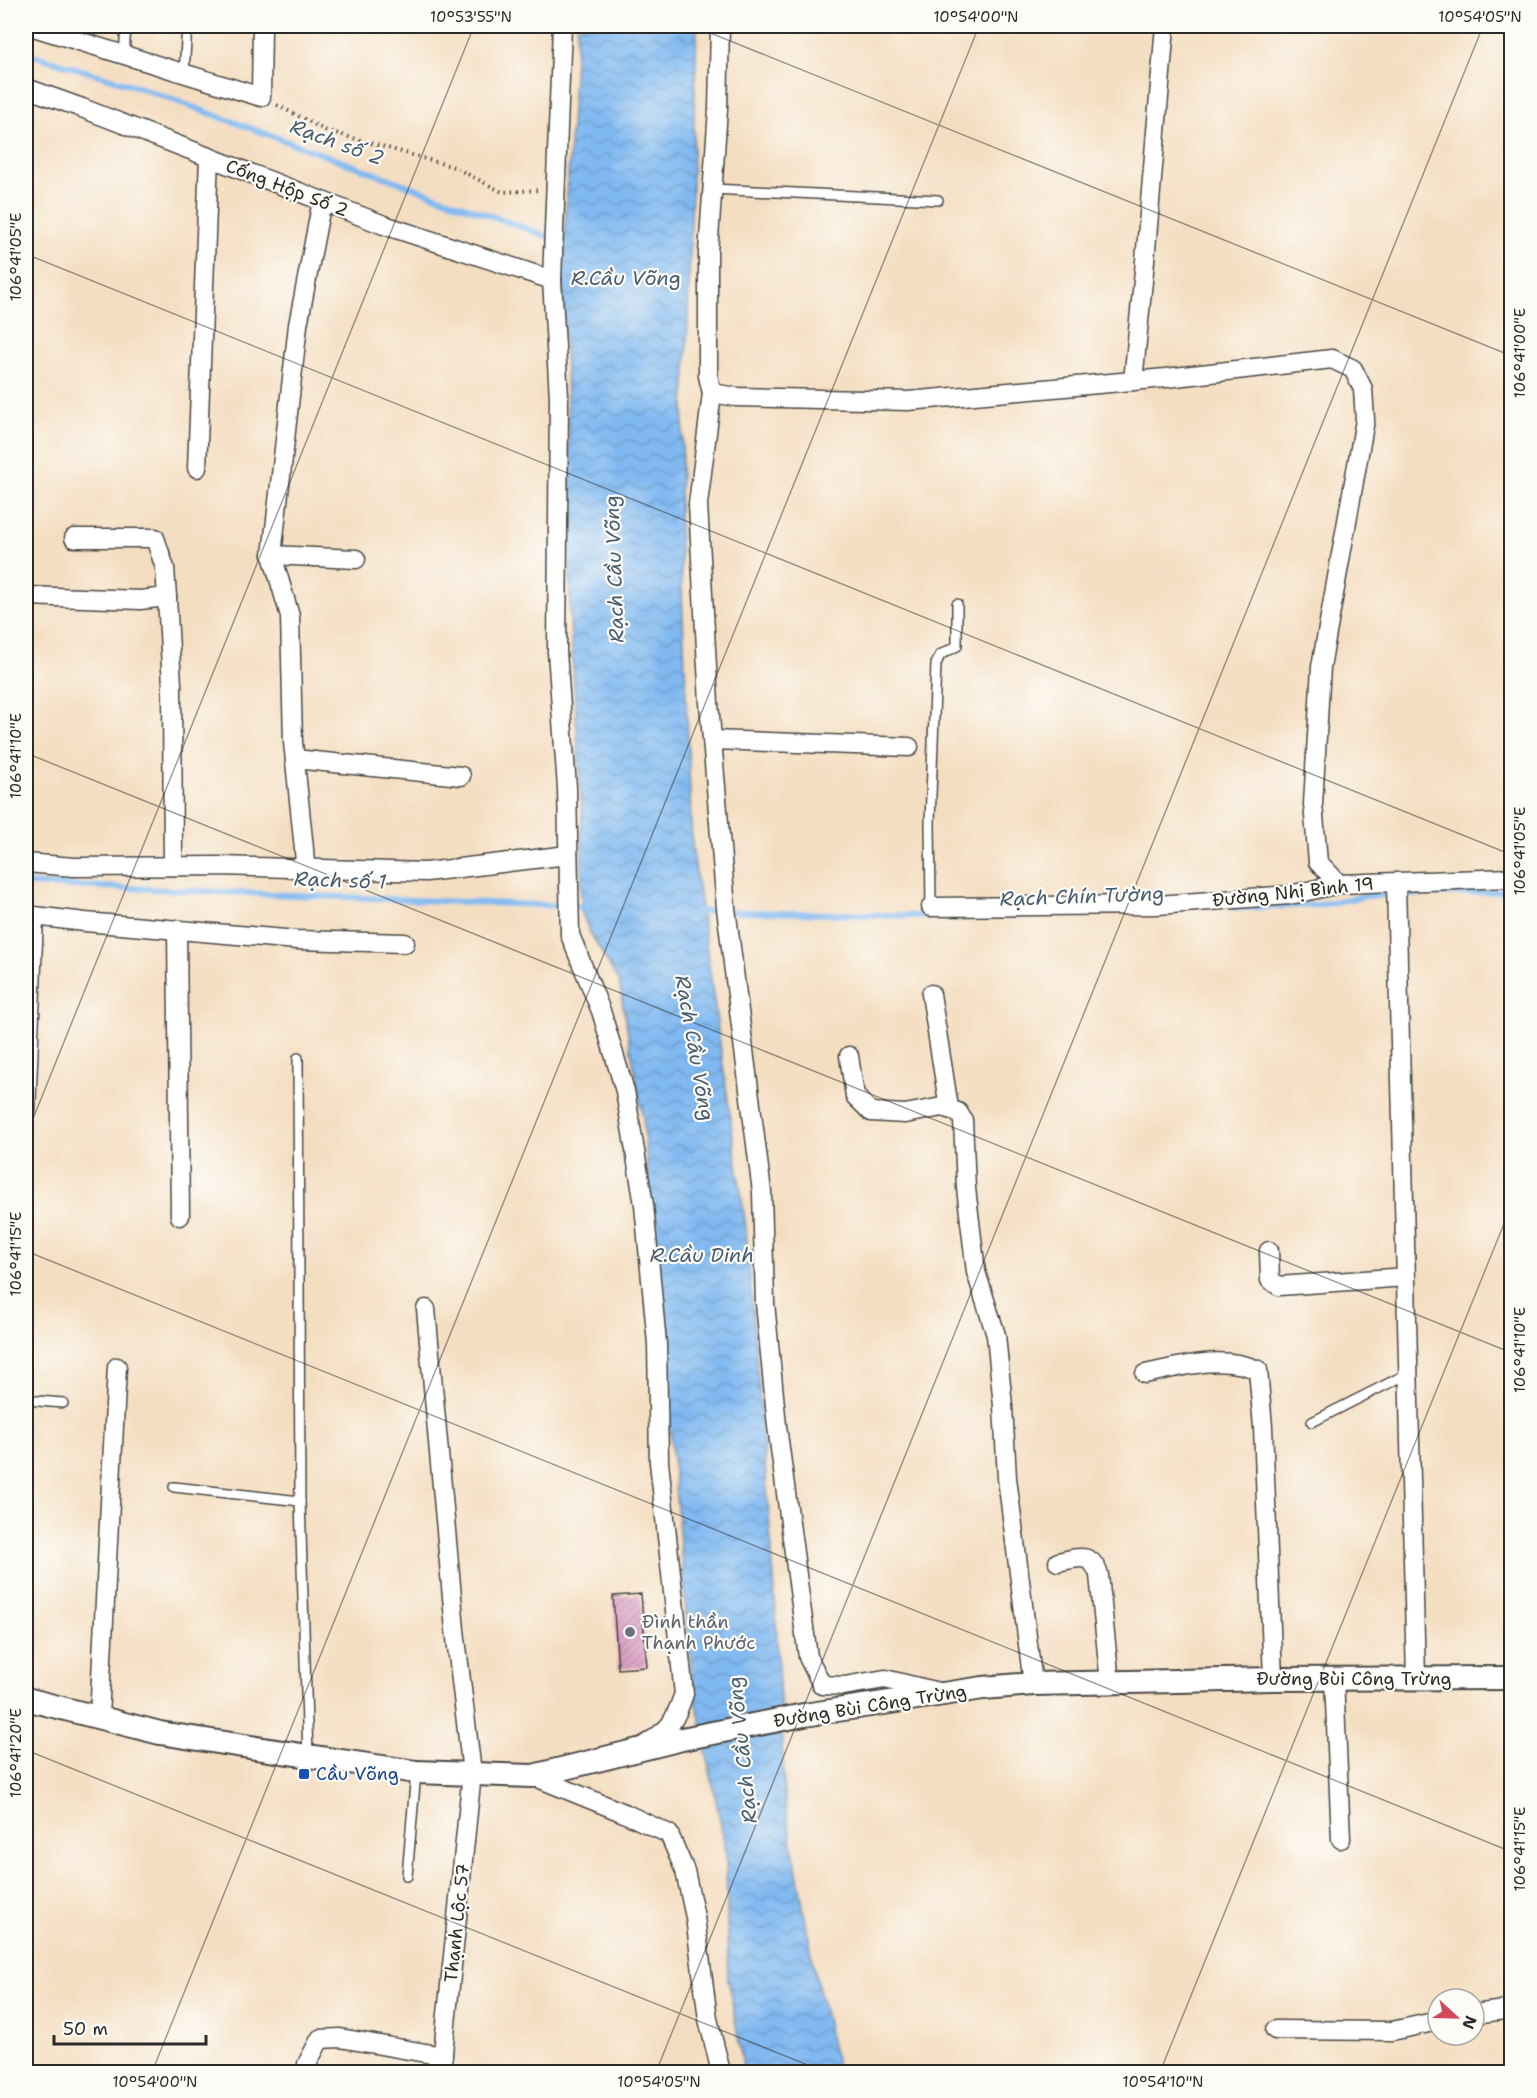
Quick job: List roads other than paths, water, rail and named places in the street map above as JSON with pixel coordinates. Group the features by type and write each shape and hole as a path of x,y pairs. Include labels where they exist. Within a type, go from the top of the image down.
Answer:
{"street":[{"path":"31,26 261,97 262,26"},
{"path":"562,26 552,280 560,397 557,652 567,788 570,935 601,1011 624,1091 644,1205 657,1344 659,1462 684,1694 676,1716 667,1730 633,1752"},
{"path":"720,26 718,109 708,253 708,376 712,393 698,504 712,740 727,917 762,1192 765,1303 777,1426 808,1657 822,1684 844,1686 885,1679 943,1694"},
{"path":"1133,381 1165,26"},
{"name":"Cống Hộp Số 2","path":"26,88 384,225 552,280"},
{"path":"197,468 209,157"},
{"path":"304,867 295,759 290,616 272,555 298,325 322,201"},
{"path":"712,393 736,397 908,401 1133,381 1332,359 1353,369 1362,389 1365,420 1321,667 1313,804 1318,862 1339,884"},
{"path":"74,538 155,538 165,568 172,685 173,866"},
{"path":"272,555 356,559"},
{"path":"26,596 140,600 167,597"},
{"path":"712,740 909,747"},
{"path":"295,759 461,776"},
{"path":"26,863 74,867 304,867 426,872 568,855"},
{"name":"Đường Nhị Bình 19","path":"931,907 1158,905 1290,896 1339,884 1396,884 1512,878"},
{"path":"1396,884 1416,1679"},
{"path":"26,1112 30,915 297,940 405,943"},
{"path":"177,930 180,1216"},
{"path":"931,994 949,1108"},
{"path":"849,1056 855,1096 871,1112 905,1114 942,1107 958,1112 963,1120 966,1188 976,1272 996,1335 1007,1478 1033,1684"},
{"path":"1269,1251 1270,1280 1279,1286 1406,1276"},
{"name":"Thạnh Lộc 57","path":"426,1309 455,1630 472,1773 442,2064"},
{"path":"1145,1374 1205,1362 1242,1363 1258,1370 1273,1679"},
{"path":"99,1718 117,1366"},
{"path":"1058,1562 1077,1558 1088,1559 1095,1563 1099,1575 1110,1683"},
{"name":"Đường Bùi Công Trừng","path":"26,1699 160,1733 308,1756 416,1772 533,1776 682,1739 804,1715 943,1694 1033,1684 1273,1679 1512,1678"},
{"path":"1334,1679 1341,1839"},
{"path":"533,1776 669,1834 685,1871 695,1917 708,2019 721,2073"},
{"path":"1486,2012 1512,2009"},
{"path":"1275,2031 1392,2031 1426,2024"},
{"path":"307,2073 308,2064 320,2039 340,2038 442,2064"}],"lane":[{"path":"124,54 126,26"},
{"path":"184,73 187,26"},
{"path":"712,189 938,200"},
{"path":"931,907 930,822 936,664 940,654 957,646 957,604"},
{"path":"298,1058 300,1501 308,1756"},
{"path":"1311,1422 1409,1373"},
{"path":"26,1400 63,1403"},
{"path":"174,1487 300,1501"},
{"path":"407,1876 416,1772"}],"water":[{"path":"577,26 697,26 687,347 679,514 692,845 746,1228 774,1578 785,1805 814,1967 838,2072 744,2072 728,1978 726,1851 692,1680 643,1118 619,982 590,933 581,910 582,812 570,621 570,466 562,277"}],"waterway":[{"name":"Rạch số 2","path":"26,53 135,86 571,245"},
{"name":"Rạch số 1","path":"26,884 588,907"},
{"name":"Rạch Chín Tường","path":"1234,908 1318,905 1366,896 1512,891"},
{"name":"Rạch Chín Tường","path":"695,911 971,917 1017,915"}],"place":[{"name":"Đình thần Thạnh Phước","path":"630,1632"},
{"name":"Cầu Võng","path":"304,1774"}],"water label":[{"name":"R.Cầu Võng","path":"626,278"},
{"name":"Rạch Cầu Võng","path":"614,569"},
{"name":"Rạch Cầu Võng","path":"695,1048"},
{"name":"R.Cầu Dinh","path":"702,1255"},
{"name":"Rạch Cầu Võng","path":"742,1750"}]}
